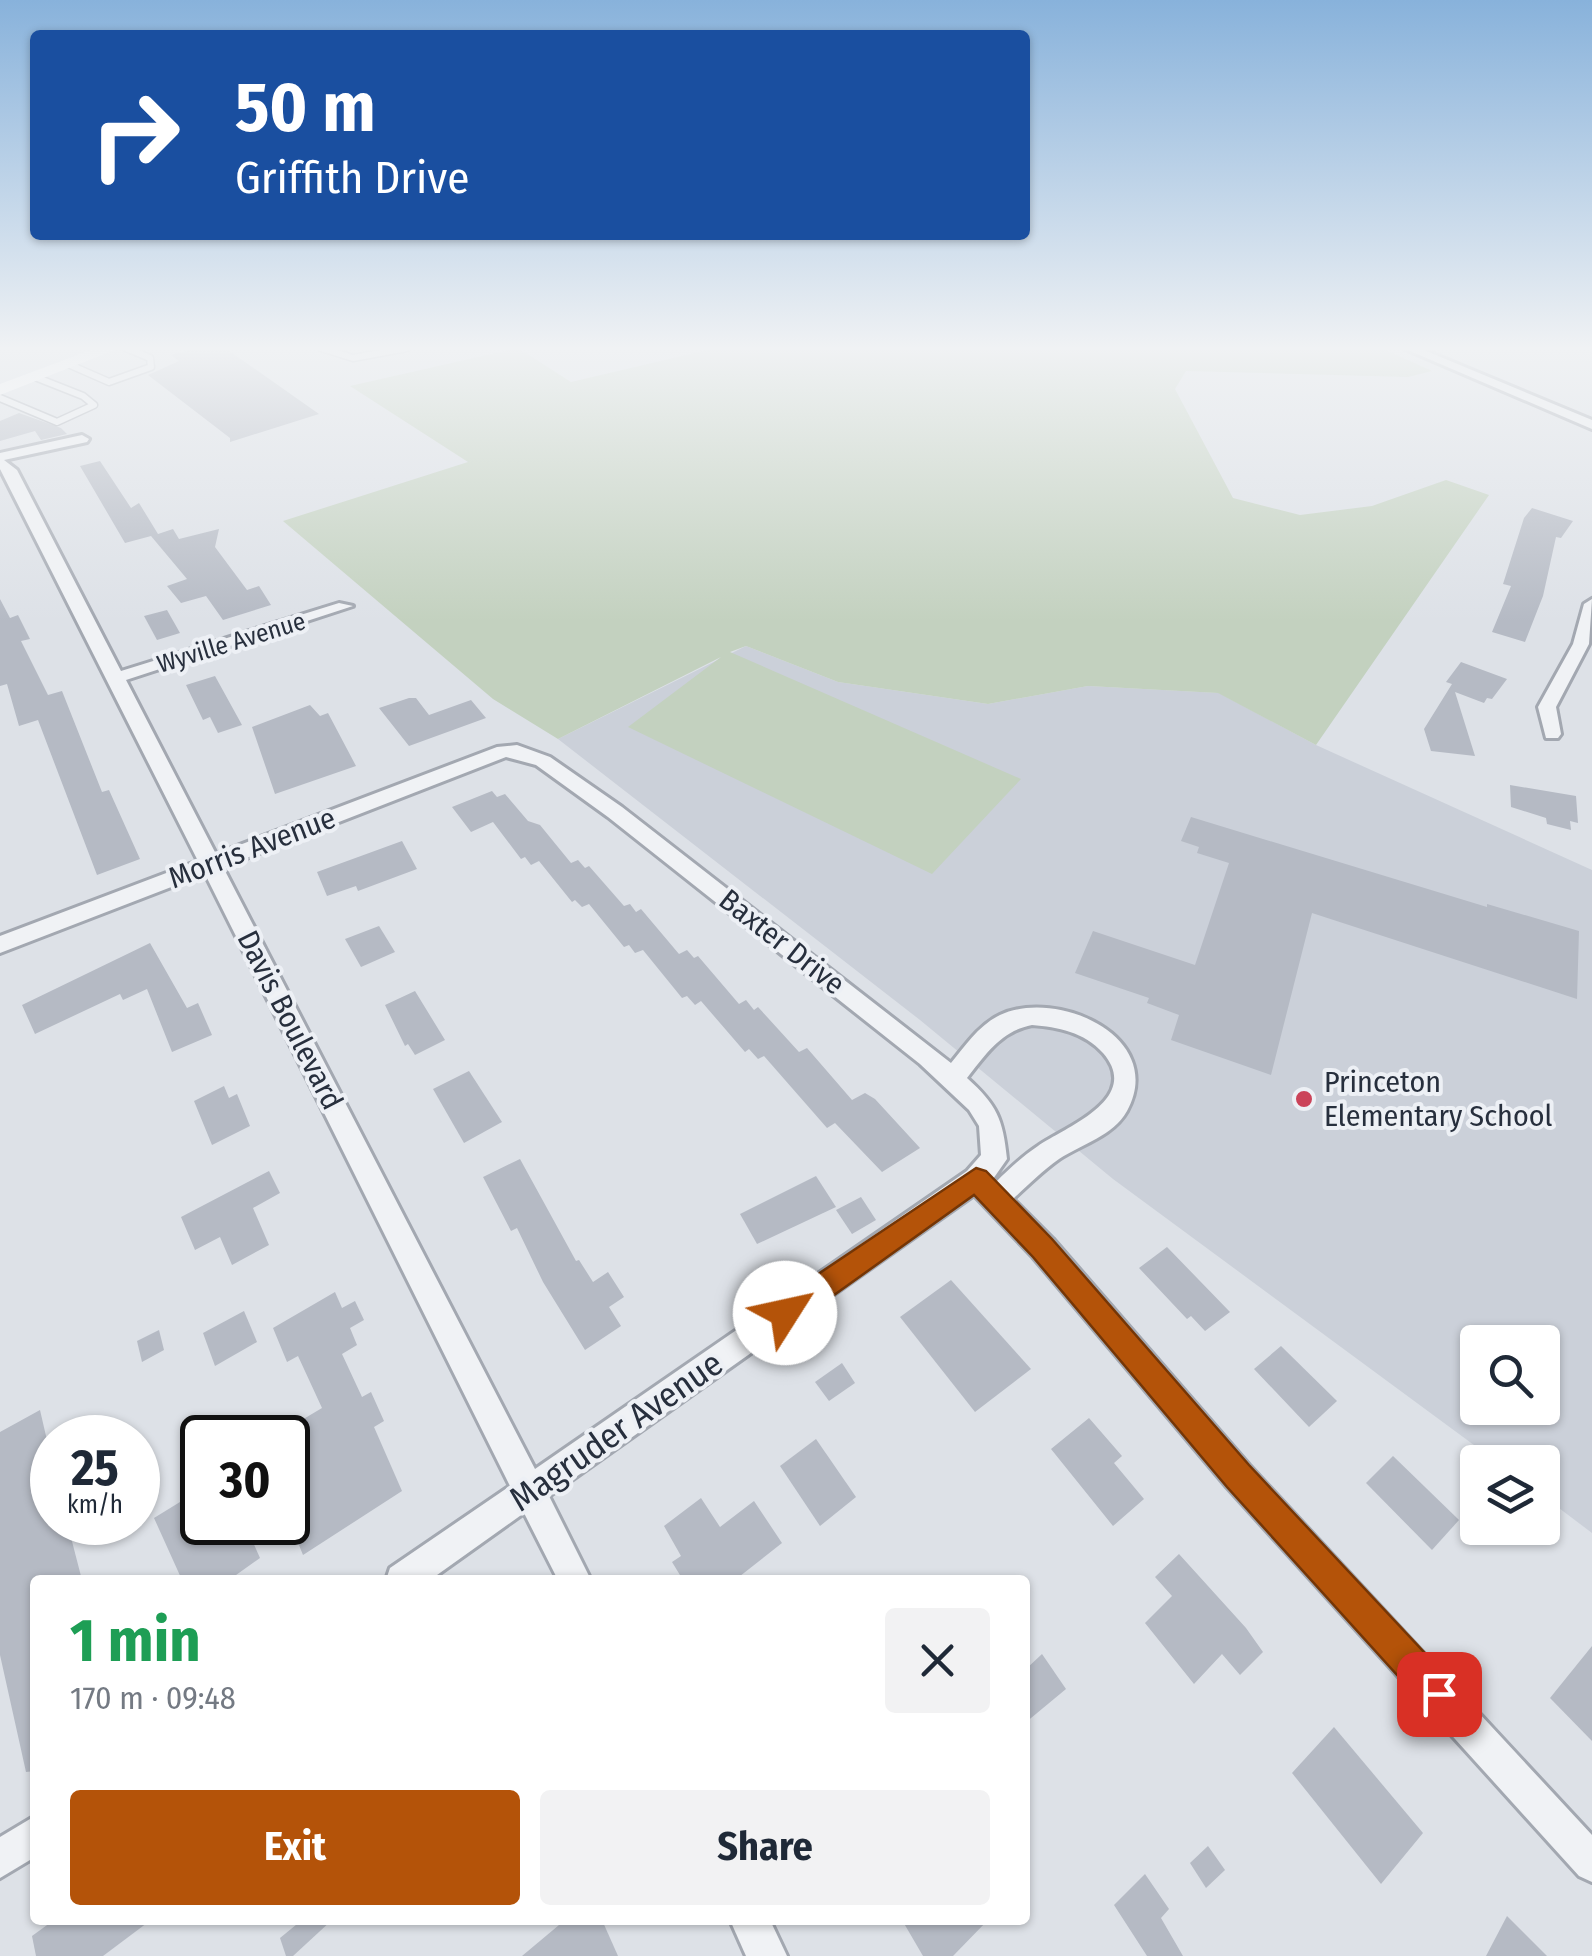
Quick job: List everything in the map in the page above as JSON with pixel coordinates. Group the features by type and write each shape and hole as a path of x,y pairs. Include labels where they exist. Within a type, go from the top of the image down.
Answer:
{"street":[{"path":"0,460 77,439"},
{"name":"Davis Boulevard","path":"0,460 10,470 573,1575"},
{"path":"1552,734 1547,707 1581,644 1592,604"},
{"name":"Wyville Avenue","path":"116,678 345,606"},
{"name":"Baxter Drive","path":"504,752 517,751 543,761 615,812 952,1079 978,1103 991,1124 994,1159 986,1189"},
{"name":"Morris Avenue","path":"0,945 504,752"},
{"name":"Magruder Avenue","path":"409,1575 986,1189 1095,1126 1117,1105 1124,1078 1120,1056 1102,1036 1079,1023 1013,1019 993,1032 952,1079"},
{"path":"986,1189 1043,1248 1238,1476 1592,1863"},
{"path":"0,1859 30,1838"},
{"path":"752,1925 767,1956"}],"shaded area":[{"name":"Princeton Elementary School","path":"746,646 838,682 988,704 1088,686 1219,693 1316,745 1592,870 1592,1533 1560,1509 1560,1445 1474,1445 1113,1179 920,1020 558,739"}],"green space":[{"path":"433,439 1202,439 1233,498 1300,515 1372,506 1446,480 1489,495 1316,745 1218,693 1088,686 988,704 838,682 746,646 730,652 1021,779 932,874 628,727 721,657 558,739 493,699 283,521 468,462"}],"building":[{"path":"100,461 131,508 139,503 158,534 173,529 179,539 219,529 215,547 247,590 259,586 271,605 223,620 206,596 181,603 167,586 187,579 151,536 125,543 80,466"},
{"path":"1532,508 1573,521 1561,538 1556,537 1543,596 1525,642 1492,632 1511,586 1503,584 1524,518"},
{"path":"0,599 10,618 18,615 30,639 21,641 48,695 62,691 102,792 109,790 140,859 97,875 38,720 19,726 7,684 0,686"},
{"path":"167,610 180,633 157,640 144,616"},
{"path":"1461,662 1507,679 1492,699 1487,698 1484,703 1455,692 1475,756 1431,751 1424,729 1452,684 1446,682"},
{"path":"215,676 242,725 218,733 210,717 203,720 186,685"},
{"path":"416,698 429,715 471,700 486,718 409,746 379,708"},
{"path":"310,705 320,716 328,713 356,766 275,794 252,727"},
{"path":"1510,785 1576,796 1578,823 1570,821 1571,830 1511,807"},
{"path":"492,791 497,797 505,794 528,821 540,825 571,863 578,860 585,868 589,866 624,906 630,904 636,912 641,909 679,954 687,950 694,958 698,956 739,1004 746,1000 754,1010 758,1007 799,1052 807,1048 852,1100 865,1093 875,1099 920,1148 882,1172 835,1123 827,1128 764,1056 758,1059 749,1049 745,1052 701,1001 695,1005 687,996 682,998 643,950 635,953 629,945 624,947 589,904 582,907 575,900 572,902 539,861 531,865 525,857 521,859 493,822 471,832 452,807"},
{"path":"1191,817 1579,931 1577,999 1312,913 1271,1075 1171,1040 1179,1015 1147,1003 1149,998 1075,973 1093,931 1195,965 1229,863 1197,853 1199,847 1181,841"},
{"path":"402,841 417,869 358,891 356,886 327,896 317,872"},
{"path":"379,926 395,952 361,967 345,939"},
{"path":"150,943 187,1008 198,1003 212,1035 172,1052 147,989 123,1000 120,994 35,1034 22,1005"},
{"path":"415,991 445,1040 415,1055 408,1044 405,1046 385,1005"},
{"path":"469,1071 502,1122 464,1143 433,1089"},
{"path":"224,1086 229,1098 237,1094 250,1126 212,1145 194,1101"},
{"path":"520,1159 576,1261 593,1282 608,1272 624,1297 609,1307 621,1326 585,1350 543,1282 517,1228 511,1231 483,1177"},
{"path":"269,1171 280,1193 253,1208 269,1245 232,1265 220,1237 195,1250 181,1217"},
{"path":"816,1176 836,1207 757,1244 740,1214"},
{"path":"861,1197 876,1220 852,1234 836,1210"},
{"path":"1167,1247 1230,1312 1205,1331 1191,1316 1187,1319 1139,1268"},
{"path":"951,1280 1031,1369 975,1412 900,1317"},
{"path":"335,1292 342,1308 355,1301 364,1320 350,1328 357,1345 342,1354 362,1397 371,1392 384,1421 374,1427 402,1491 303,1555 299,1545 310,1545 310,1415 322,1408 298,1356 287,1362 273,1328"},
{"path":"244,1311 257,1342 215,1366 203,1333"},
{"path":"159,1330 164,1350 142,1362 137,1341"},
{"path":"1281,1346 1337,1401 1309,1427 1254,1369"},
{"path":"842,1363 855,1383 829,1401 815,1382"},
{"path":"30,1416 30,1545 73,1545 81,1575 30,1575 30,1772 26,1772 0,1655 0,1432"},
{"path":"1089,1418 1122,1456 1114,1463 1144,1499 1113,1526 1051,1449"},
{"path":"816,1439 856,1497 820,1526 780,1466"},
{"path":"1393,1456 1459,1520 1432,1550 1366,1483"},
{"path":"701,1498 720,1527 754,1501 782,1543 741,1575 680,1575 672,1562 681,1556 664,1526"},
{"path":"180,1502 180,1545 254,1545 260,1558 236,1575 180,1575 160,1531 160,1514"},
{"path":"1179,1554 1263,1652 1240,1675 1222,1654 1194,1684 1145,1623 1172,1596 1155,1577"},
{"path":"1592,1646 1592,1741 1550,1698"},
{"path":"1042,1654 1066,1689 1030,1719 1030,1665"},
{"path":"1334,1727 1423,1833 1381,1884 1292,1773"},
{"path":"1208,1846 1225,1870 1206,1888 1190,1863"},
{"path":"1145,1874 1169,1909 1161,1918 1183,1956 1147,1956 1114,1905"},
{"path":"1507,1916 1547,1956 1486,1956"},
{"path":"47,1925 144,1925 103,1956 36,1956 32,1936"},
{"path":"296,1925 327,1925 293,1956 286,1956 280,1938"},
{"path":"559,1925 604,1925 618,1956 522,1956"},
{"path":"905,1925 983,1925 953,1956 923,1956"}],"place":[{"name":"Princeton Elementary School","path":"1304,1099"}],"route":[{"path":"785,1313 976,1179 1043,1248 1238,1476 1439,1694"}]}
